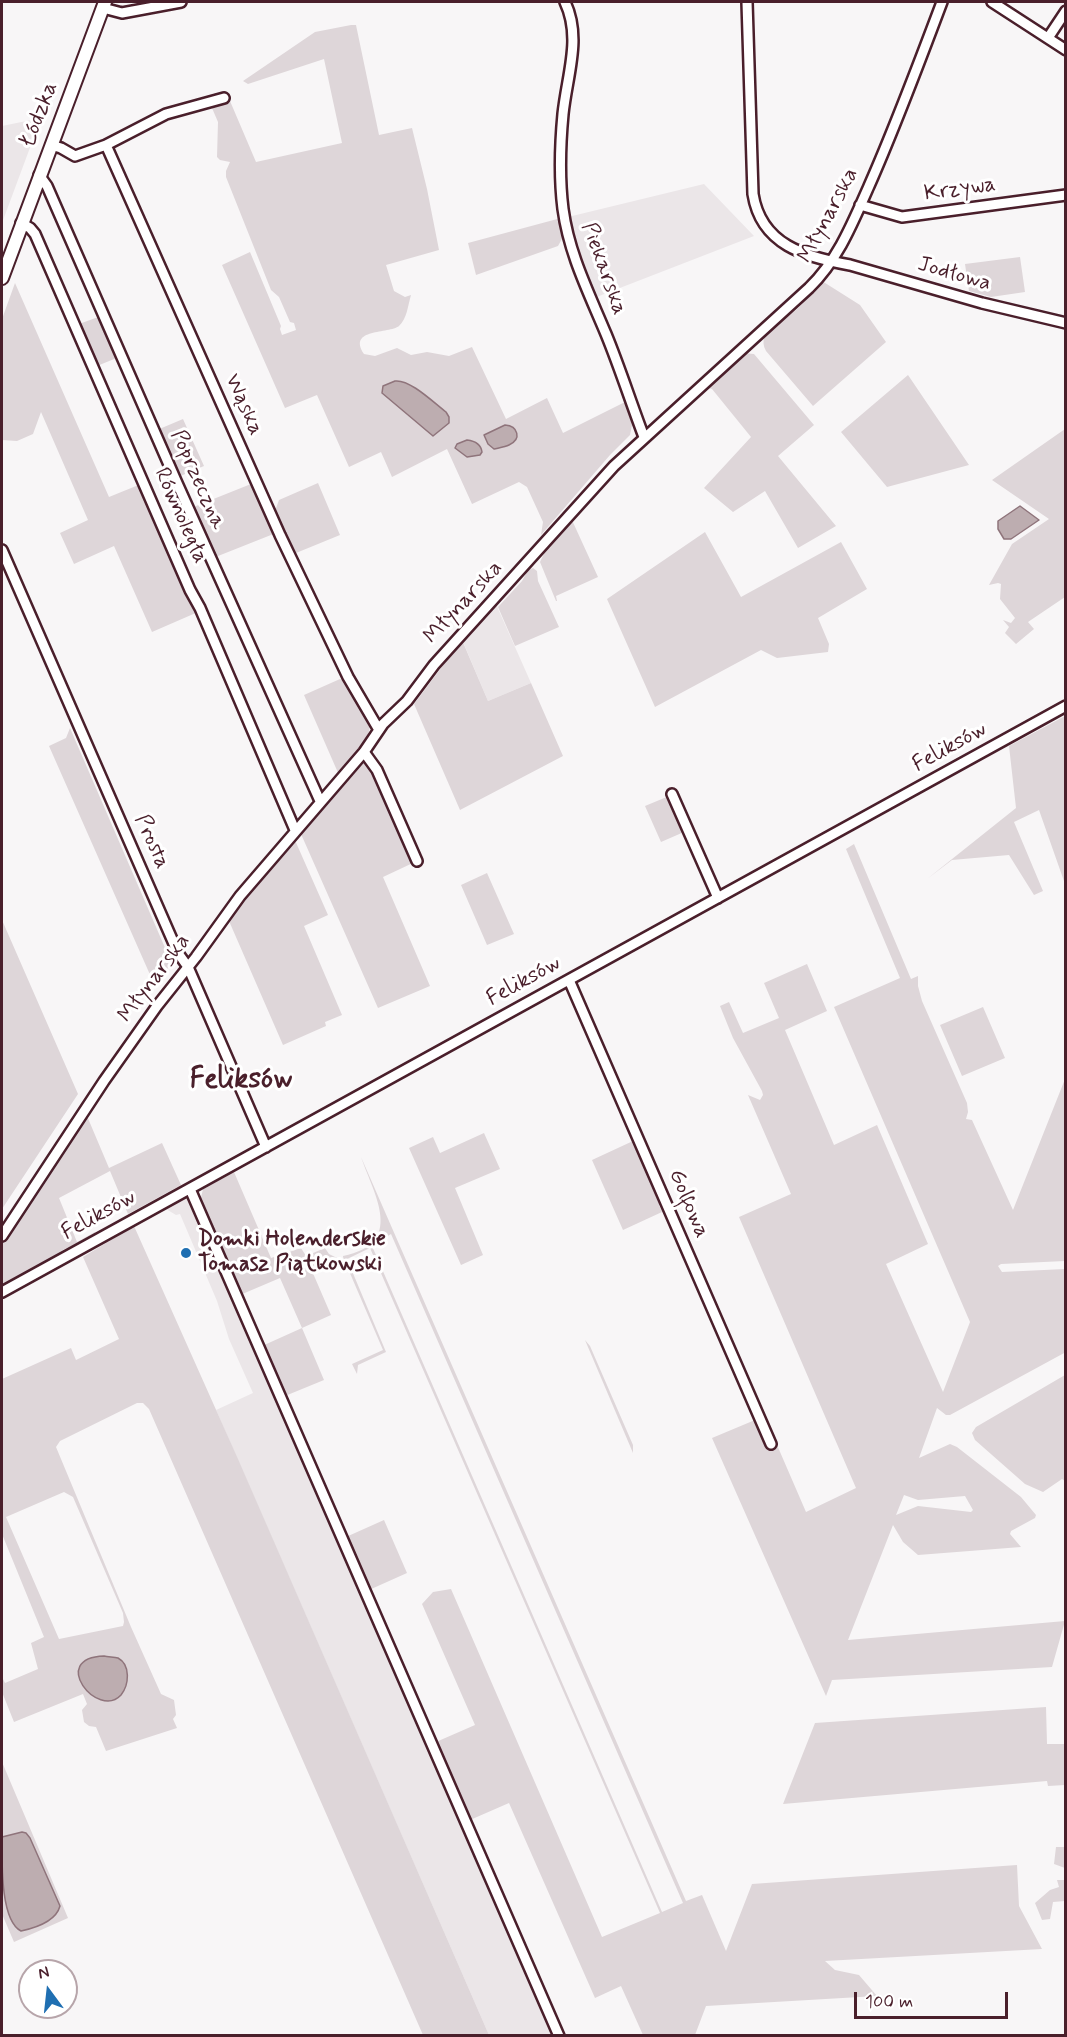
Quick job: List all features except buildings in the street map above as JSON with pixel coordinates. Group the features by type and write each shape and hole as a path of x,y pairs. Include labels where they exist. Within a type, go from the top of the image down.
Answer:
{"main road":[{"name":"Łódzka","path":"2,278 104,5"}],"street":[{"path":"104,5 122,13 181,2"},
{"name":"Piekarska","path":"565,2 573,24 574,39 560,150 564,212 577,264 644,437"},
{"name":"Jodłowa","path":"747,2 753,194 760,220 770,234 780,243 832,262 1065,323"},
{"name":"Młynarska","path":"2,1236 157,1006 240,896 364,752 379,730 406,701 455,640 614,466 809,288 832,262 891,136 942,2"},
{"path":"992,2 1065,50"},
{"path":"1048,38 1065,11"},
{"path":"51,145 75,156 106,146 166,114 224,98"},
{"name":"Wąska","path":"106,146 280,535 348,678 379,730"},
{"name":"Poprzeczna","path":"39,175 46,184 320,801"},
{"name":"Krzywa","path":"860,205 902,217 1065,195"},
{"name":"Równoległa","path":"21,224 30,228 35,234 295,830"},
{"name":"Prosta","path":"2,550 178,954 188,967 266,1147"},
{"name":"Feliksów","path":"2,1292 1065,706"},
{"path":"364,752 377,770 417,861"},
{"path":"672,794 718,898"},
{"name":"Golfowa","path":"569,980 771,1444"},
{"path":"190,1189 559,2036"}],"shaded area":[{"path":"356,25 379,135 412,128 439,250 386,265 394,291 405,297 411,295 404,320 399,326 371,333 361,340 360,346 364,354 375,356 397,348 411,355 427,352 449,356 472,347 506,419 547,398 563,433 625,402 632,425 630,435 541,535 543,522 527,487 519,482 472,504 447,449 392,477 381,452 349,467 317,395 285,408 222,265 250,252 281,326 282,335 296,330 279,297 271,290 226,177 230,162 217,157 218,122 212,108 230,101 256,162 342,143 324,59 248,84 243,81 315,32"},
{"path":"41,118 2,223 2,126"},
{"path":"704,184 754,236 594,298 576,251 568,217"},
{"path":"561,218 563,237 558,246 476,275 468,243"},
{"path":"1020,257 1025,292 991,297 969,291 965,264"},
{"path":"822,281 860,305 886,342 813,406 766,351 764,337 772,326 800,307"},
{"path":"15,283 109,497 141,484 198,612 152,632 114,546 74,564 60,533 88,520 41,412 33,434 17,441 2,440 2,319"},
{"path":"101,316 119,357 97,366 79,324"},
{"path":"743,353 754,354 814,425 778,456 836,526 798,548 765,491 733,512 704,488 751,437 712,389 705,387"},
{"path":"908,375 969,465 887,487 841,432"},
{"path":"395,381 408,384 429,398 446,412 449,423 433,436 382,393 383,386"},
{"path":"183,419 204,466 178,477 157,430"},
{"path":"505,425 515,430 516,439 509,445 494,449 488,444 484,435"},
{"path":"1065,429 1065,597 1028,622 1034,629 1016,644 1005,633 1009,627 1003,620 1011,623 1015,618 1000,599 1001,584 989,585 1012,544 1049,519 992,480"},
{"path":"467,440 479,445 482,452 480,455 467,457 455,448 457,444"},
{"path":"237,454 245,465 276,533 213,558 191,508 251,484"},
{"path":"318,483 340,535 296,553 275,511 279,500"},
{"path":"1020,506 1039,520 1011,539 1004,539 998,529 998,521"},
{"path":"571,518 598,577 556,596 556,601 540,562 548,545"},
{"path":"705,532 741,597 841,542 867,589 818,618 829,644 828,652 777,658 761,650 655,707 607,599"},
{"path":"533,568 537,571 538,581 559,627 515,646 498,607 522,581 528,570"},
{"path":"495,602 531,683 488,701 461,637"},
{"path":"462,640 488,701 531,683 563,756 460,810 414,704"},
{"path":"340,679 345,681 370,727 366,743 339,775 304,695"},
{"path":"1065,716 1065,884 1039,810 1014,822 1043,891 1034,895 1009,855 952,860 927,879 1016,808 1009,746"},
{"path":"70,728 169,957 168,970 155,986 49,746 66,738"},
{"path":"366,758 415,862 383,877 430,986 378,1008 301,834"},
{"path":"669,796 684,832 661,842 645,806"},
{"path":"294,838 328,915 304,926 342,1015 325,1022 326,1026 283,1045 229,921"},
{"path":"854,844 911,979 918,976 922,1001 967,1103 966,1119 972,1120 1013,1210 1065,1079 1065,1261 998,1266 1002,1272 1065,1269 1066,1352 950,1415 946,1415 937,1408 919,1458 950,1444 1021,1497 1036,1515 1035,1518 1011,1531 1010,1534 1021,1547 918,1555 903,1542 893,1525 848,1640 1065,1621 1052,1667 832,1680 826,1696 712,1438 755,1420 765,1442 774,1438 806,1512 856,1488 739,1217 791,1194 748,1095 760,1100 763,1095 762,1091 733,1038 720,1006 729,1002 743,1033 779,1018 764,983 807,964 827,1011 785,1030 834,1145 877,1125 928,1244 886,1264 943,1392 970,1322 834,1007 900,978 846,849","holes":["904,1495 918,1500 965,1496 973,1510 971,1512 918,1506 896,1515"]},
{"path":"487,873 514,934 487,945 461,885"},
{"path":"2,920 78,1094 2,1209"},
{"path":"983,1007 1005,1058 962,1076 940,1025"},
{"path":"87,1116 109,1168 162,1143 181,1185 128,1214 110,1171 59,1198 77,1242 95,1232 95,1235 63,1250 47,1262 37,1265 2,1286 2,1243 47,1172"},
{"path":"484,1133 500,1169 455,1188 483,1255 461,1265 409,1148 433,1137 440,1153"},
{"path":"633,1141 661,1203 659,1205 662,1212 623,1230 592,1160"},
{"path":"361,1157 686,1901 702,1895 726,1951 752,1884 1017,1865 1019,1906 1042,1949 825,1961 835,1970 859,1975 877,1996 706,2006 695,2035 643,2035 621,1986 595,1998 509,1803 470,1820 436,1742 475,1725 422,1604 433,1592 451,1589 602,1937 660,1913 370,1248 347,1259 386,1352 358,1365 357,1374 352,1364 383,1350 343,1257 362,1250 374,1241 380,1230 378,1202","holes":["391,1234 683,1903 662,1912 372,1246"]},
{"path":"234,1172 271,1258 301,1248 306,1256 325,1248 329,1254 337,1258 312,1271 331,1315 302,1328 280,1278 240,1295 200,1202 203,1189"},
{"path":"187,1197 553,2035 489,2035 216,1410 253,1393 229,1339 217,1301 180,1214 176,1215 166,1209"},
{"path":"134,1226 489,2035 423,2035 149,1409 143,1403 137,1403 60,1441 56,1447 161,1694 174,1700 176,1715 173,1719 177,1728 106,1751 96,1727 84,1722 82,1710 87,1704 83,1694 14,1722 2,1692 2,1677 5,1683 38,1669 31,1643 44,1637 2,1534 2,1379 71,1348 76,1360 119,1339 83,1257","holes":["64,1492 73,1497 123,1613 124,1622 123,1626 59,1639 6,1517"]},
{"path":"302,1328 324,1380 285,1396 262,1346"},
{"path":"585,1340 590,1346 633,1445 633,1453"},
{"path":"1065,1375 1065,1481 1062,1479 1043,1492 1025,1484 975,1440 972,1433 976,1427"},
{"path":"384,1520 407,1573 369,1590 346,1537"},
{"path":"104,1656 118,1658 127,1670 124,1691 111,1701 101,1700 91,1694 83,1686 79,1676 80,1666 88,1659"},
{"path":"1046,1707 1047,1744 1065,1744 1065,1785 1048,1786 1047,1781 783,1804 815,1723"},
{"path":"2,1762 68,1918 14,1942 2,1914"},
{"path":"22,1832 30,1838 60,1906 50,1920 21,1931 14,1925 6,1903 2,1874 2,1837"},
{"path":"1056,1847 1065,1847 1065,1868 1054,1864"},
{"path":"1057,1880 1065,1880 1065,1901 1053,1902 1050,1919 1042,1920 1035,1903 1050,1890 1059,1887"}],"place":[{"name":"Domki Holenderskie Tomasz Piątkowski","path":"186,1253"}],"district":[{"name":"Feliksów","path":"241,1081"}]}
